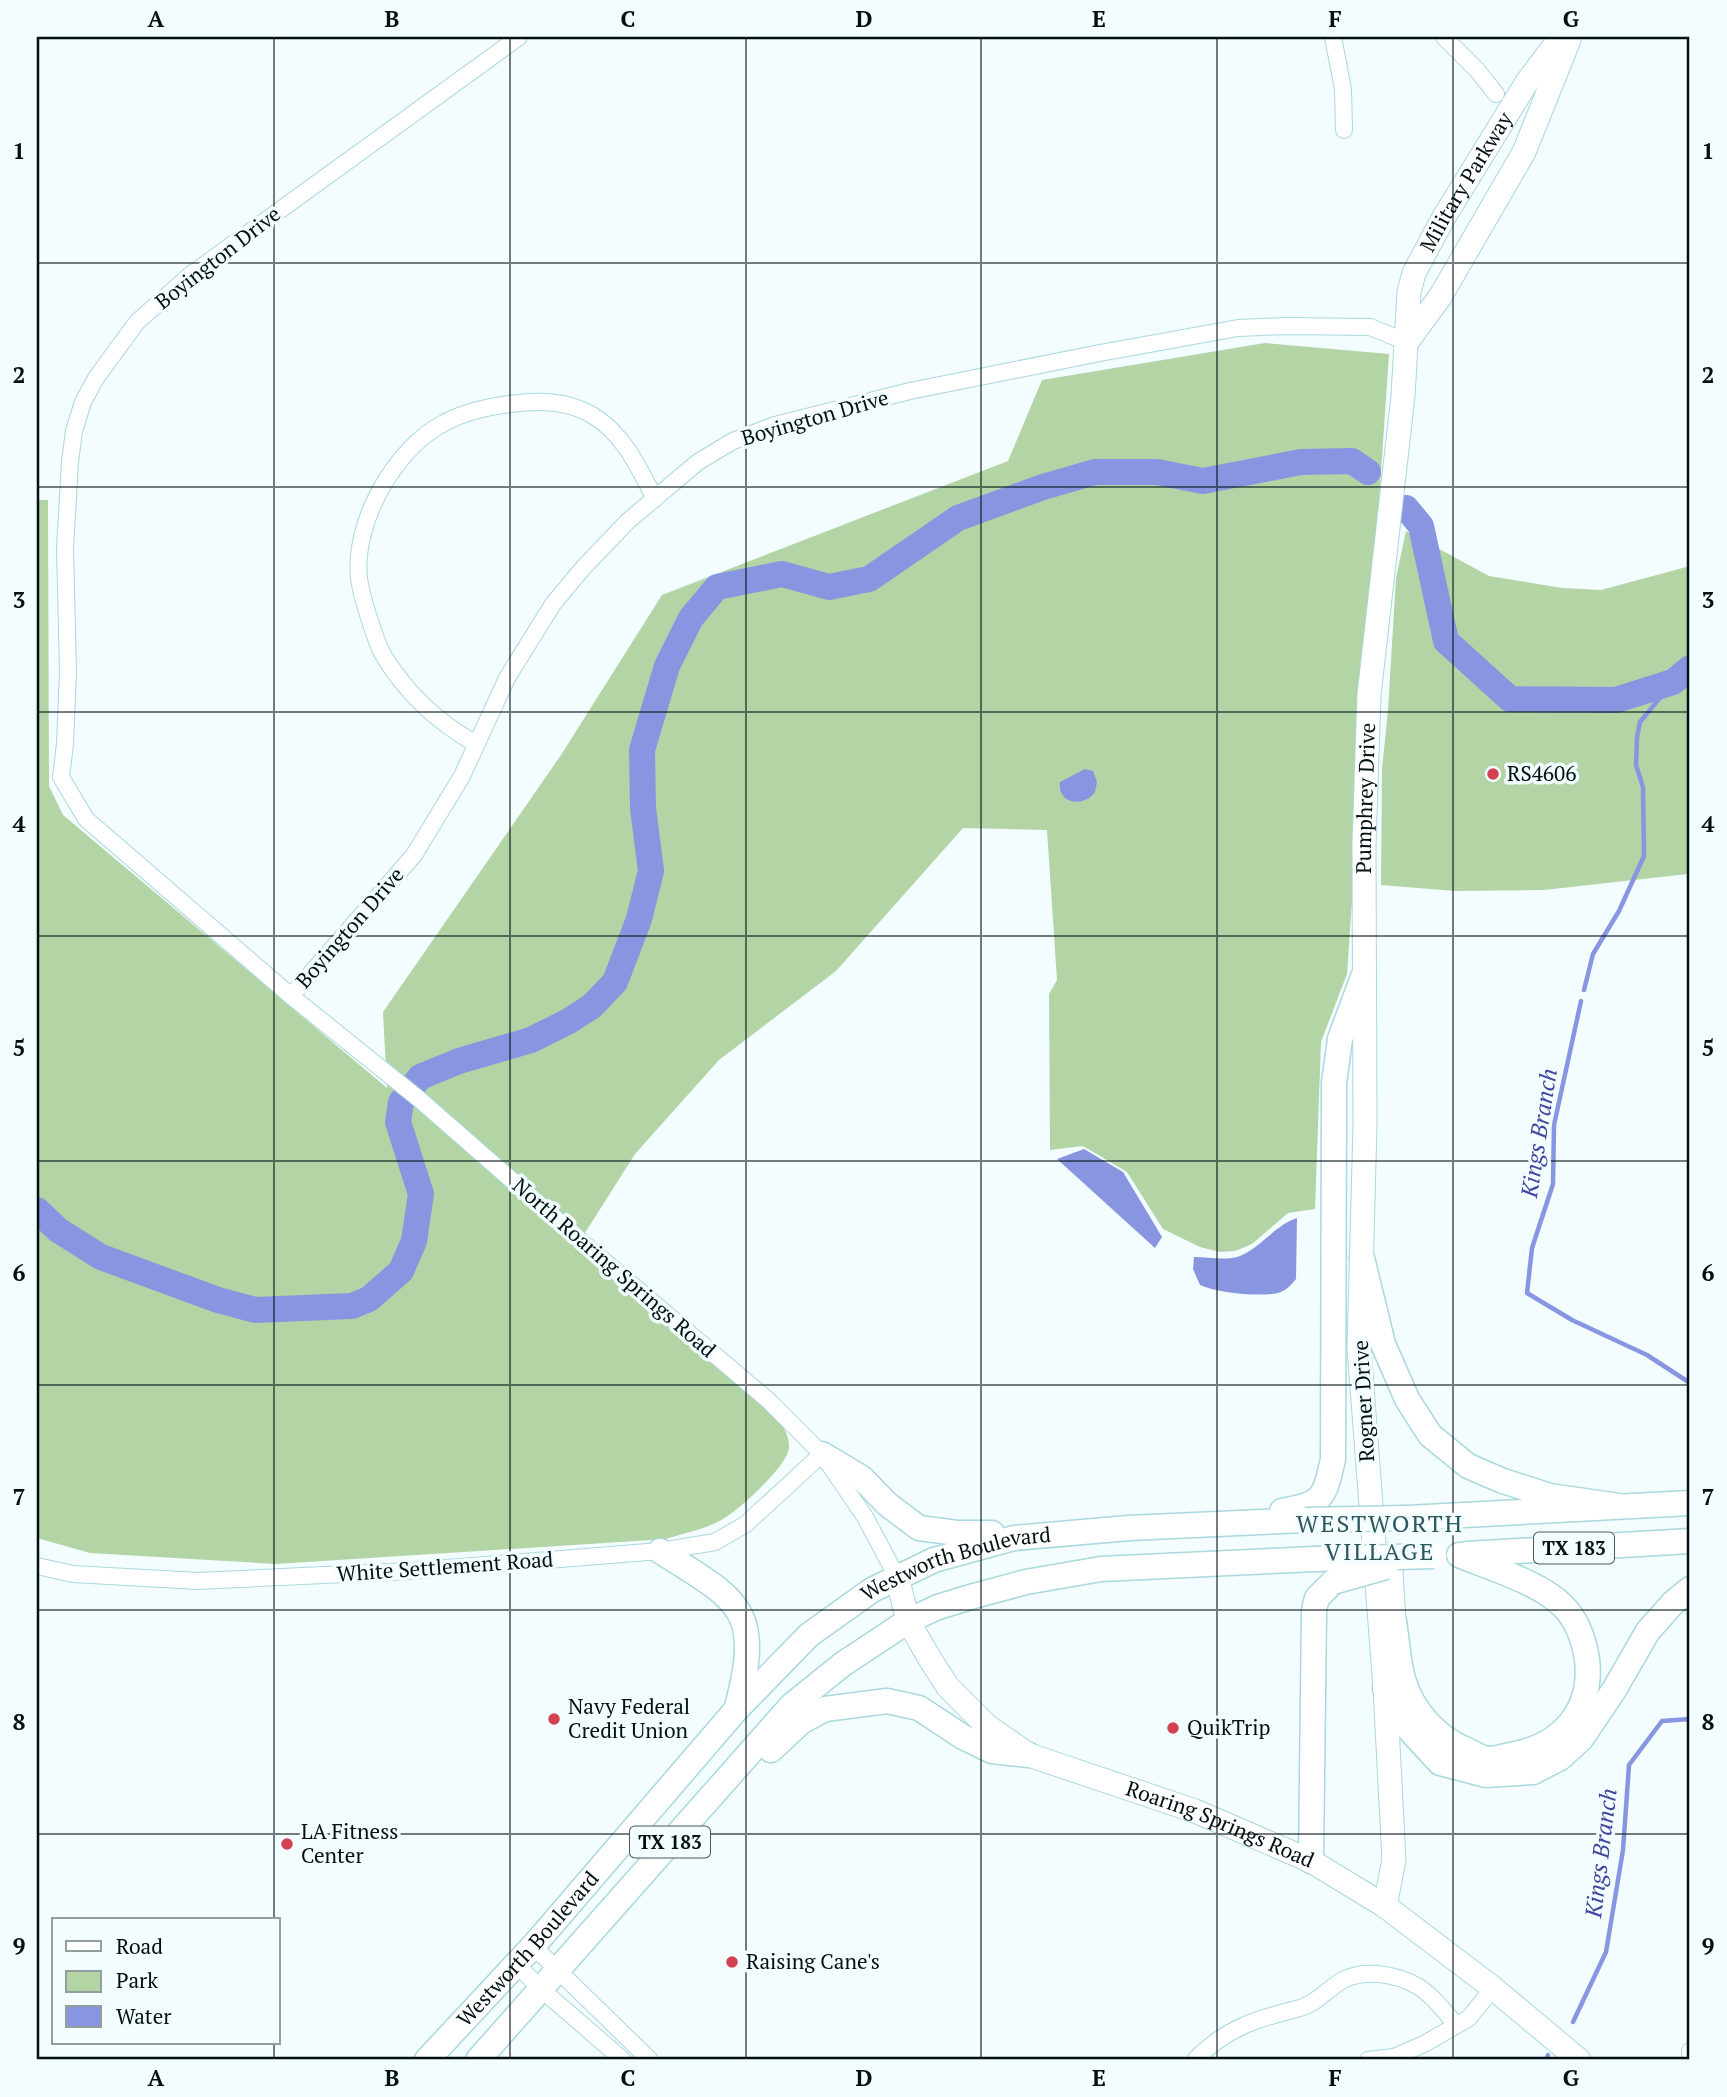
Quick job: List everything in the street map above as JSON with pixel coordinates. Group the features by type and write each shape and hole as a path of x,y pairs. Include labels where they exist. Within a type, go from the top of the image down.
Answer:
{"main road":[{"path":"1210,1523 1309,1506 1320,1497 1328,1480 1334,1447 1334,1083 1340,1039 1363,976"},
{"path":"1362,1258 1383,1344 1407,1399 1430,1435 1468,1466 1503,1481 1550,1496 1619,1506"},
{"path":"822,1454 862,1478 887,1504 919,1528 957,1534 1052,1533"},
{"name":"Westworth Boulevard","path":"427,2060 524,1955 736,1710 809,1636 872,1590 897,1577 961,1551 1014,1538 1052,1533 1210,1523 1407,1518 1690,1503"},
{"path":"1100,1530 1101,1569"},
{"name":"Westworth Boulevard","path":"478,2060 792,1705 843,1664 908,1621 938,1607 1048,1577 1101,1569 1446,1555 1690,1541"},
{"path":"660,1551 720,1590 734,1602 741,1616 748,1640 744,1680 736,1710"},
{"path":"1311,1861 1314,1610 1317,1598 1333,1582 1446,1555 1527,1582 1563,1606 1576,1623 1585,1644 1586,1689 1580,1710 1567,1729 1530,1752 1488,1759 1453,1745 1422,1716 1404,1681 1394,1622"},
{"path":"1385,1688 1406,1726 1440,1763 1486,1775 1534,1772 1560,1758 1581,1739 1615,1690 1648,1631 1690,1589"},
{"path":"694,1816 719,1803 801,1722 825,1709 852,1704 887,1701 919,1707 963,1737 992,1751 1029,1755"}],"street":[{"name":"Boyington Drive","path":"519,37 189,276 137,322 96,378 83,402 74,431 65,548 68,673 61,777 86,819 291,996 414,855 450,798 507,678 553,604 619,530 698,462 733,442 775,425 910,391 1238,328 1370,327 1407,342"},
{"path":"1333,37 1343,89 1344,130"},
{"path":"1444,37 1477,70 1496,94"},
{"name":"Military Parkway","path":"1407,342 1409,292 1414,273 1444,217 1520,93 1561,37"},
{"name":"Military Parkway","path":"1407,342 1519,136 1569,37"},
{"name":"Military Parkway","path":"1407,342 1440,297 1524,152 1569,37"},
{"name":"Pumphrey Drive","path":"1362,1258 1365,1126 1363,976 1369,695 1407,342"},
{"path":"476,744 429,713 384,657 364,603 358,575 361,547 368,513 387,477 408,451 441,424 461,415 492,406 554,402 574,406 594,416 622,442 633,456 655,499"},
{"name":"North Roaring Springs Road","path":"291,996 399,1082 769,1401 822,1454 865,1517 897,1577"},
{"name":"Rogner Drive","path":"1362,1258 1394,1591 1394,1622"},
{"name":"Rogner Drive","path":"1362,1258 1359,1348 1385,1688 1394,1860 1385,1906"},
{"name":"White Settlement Road","path":"37,1566 73,1574 198,1581 410,1571 660,1551 715,1542 726,1536 746,1524 822,1454"},
{"name":"Roaring Springs Road","path":"897,1577 908,1621 948,1687 987,1726 1029,1755 1063,1769 1195,1811 1311,1861 1385,1906 1493,1988 1580,2060"},
{"path":"524,1955 623,2060"},
{"path":"524,1955 549,1980 650,2060"},
{"path":"1195,2060 1218,2040 1255,2019 1315,2002 1345,1980 1360,1975 1402,1979 1428,1993 1457,2025"},
{"path":"1368,2060 1394,2057 1424,2045 1469,2018 1493,1988"}],"green space":[{"path":"1265,343 1389,354 1347,974 1321,1042 1315,1209 1288,1213 1252,1244 1235,1251 1220,1252 1200,1247 1163,1229 1127,1172 1083,1146 1050,1150 1049,994 1057,980 1047,830 963,828 836,971 719,1060 635,1154 578,1244 777,1417 783,1427 789,1447 781,1465 751,1497 730,1514 710,1526 666,1539 276,1564 90,1553 37,1538 37,500 48,500 49,786 63,815 387,1088 383,1012 561,755 662,595 1008,461 1042,380"},
{"path":"1406,531 1489,576 1562,588 1601,590 1690,566 1688,874 1544,890 1455,891 1381,885 1382,769 1396,578"}],"water":[{"path":"1085,769 1093,771 1097,782 1095,792 1078,802 1067,799 1060,789 1060,782"},
{"path":"1084,1149 1123,1172 1162,1237 1155,1248 1057,1159"},
{"path":"1297,1218 1296,1279 1286,1289 1278,1293 1249,1294 1200,1285 1193,1269 1194,1257 1223,1259 1240,1256"}],"waterway":[{"path":"37,1210 58,1230 101,1257 218,1300 255,1310 352,1306 369,1299 401,1271 414,1241 421,1194 398,1122 401,1102 420,1077 459,1061 531,1040 592,1006 615,982 639,919 651,871 643,808 642,750 667,666 691,618 717,587 782,574 829,587 869,579 958,518 1043,487 1095,472 1157,472 1203,481 1301,462 1352,461 1368,472"},
{"path":"1406,508 1421,526 1446,641 1510,699 1616,700 1673,682 1690,668"},
{"name":"Kings Branch","path":"1584,990 1593,954 1619,911 1644,856 1643,787 1636,765 1640,722 1673,682"},
{"name":"Kings Branch","path":"1581,1001 1554,1125 1553,1184 1532,1248 1527,1293 1572,1320 1647,1355 1690,1383"},
{"name":"Kings Branch","path":"1573,2022 1606,1952 1623,1850 1629,1765 1662,1721 1690,1719"},
{"name":"Kings Branch","path":"1546,2060 1548,2055"}],"place":[{"name":"RS4606","path":"1493,774"},
{"name":"Navy Federal Credit Union","path":"554,1719"},
{"name":"QuikTrip","path":"1173,1728"},
{"name":"LA Fitness Center","path":"287,1844"},
{"name":"Raising Cane's","path":"732,1962"}],"district":[{"name":"WESTWORTH VILLAGE","path":"1380,1538"}]}
